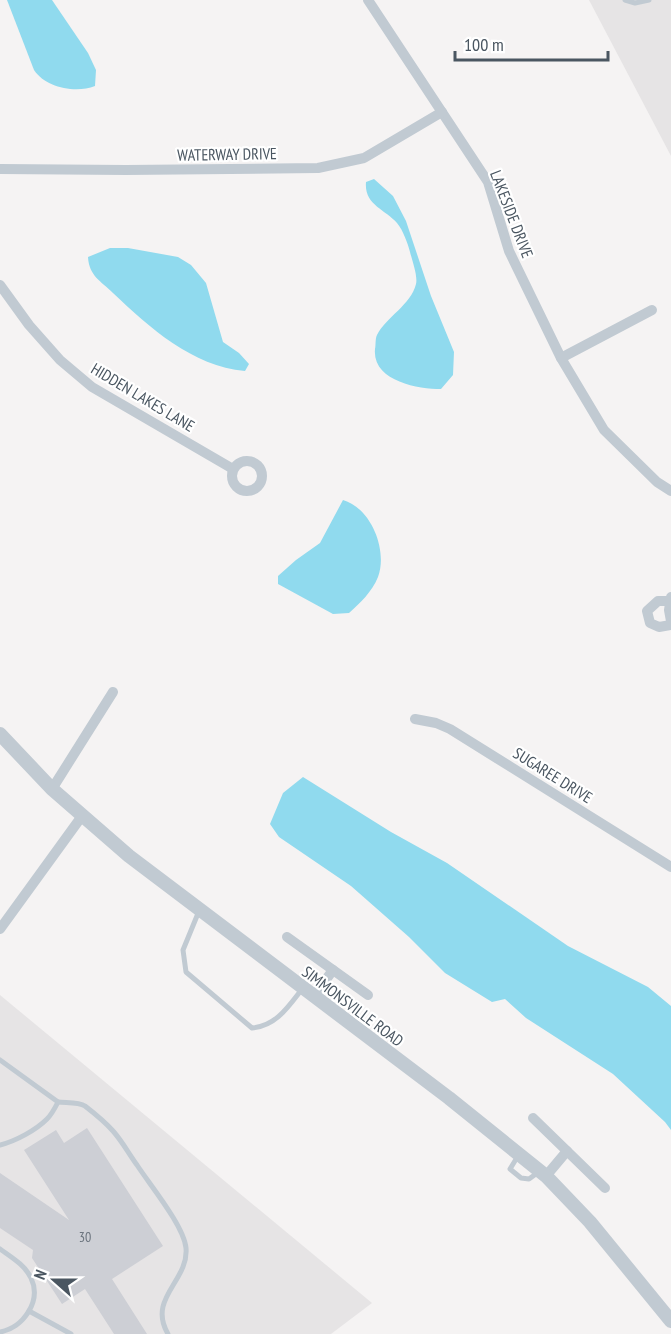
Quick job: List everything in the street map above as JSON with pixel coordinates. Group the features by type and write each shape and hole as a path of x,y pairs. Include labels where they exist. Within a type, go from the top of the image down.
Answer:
{"street":[{"name":"LAKESIDE DRIVE","path":"368,0 488,182 509,251 561,358 604,430 657,482 671,491"},
{"name":"WATERWAY DRIVE","path":"0,169 318,168 364,158 442,112"},
{"name":"HIDDEN LAKES LANE","path":"0,285 29,325 60,360 92,387 233,469"},
{"path":"561,358 652,310"},
{"path":"671,599 669,610 671,623 659,627 650,623 647,611 658,601 671,599"},
{"path":"52,789 113,692"},
{"name":"SUGAREE DRIVE","path":"415,719 436,723 450,729 671,867"},
{"name":"SIMMONSVILLE ROAD","path":"0,734 52,789 129,856 449,1098 543,1174 590,1222 671,1321"},
{"path":"0,928 81,816"},
{"path":"287,936 369,995"},
{"path":"308,993 333,970"},
{"path":"533,1118 605,1188"},
{"path":"543,1174 567,1151"}],"lane":[{"path":"625,0 635,3 649,0"},
{"path":"199,911 183,950 186,972 252,1028 266,1027 308,993"},
{"path":"0,1060 58,1102 83,1105 113,1131 171,1215 183,1237 186,1248 185,1261 163,1303 161,1314 168,1334"},
{"path":"0,1144 8,1143 33,1130 48,1118 58,1102"},
{"path":"0,1249 19,1263 32,1280 34,1294 29,1311 21,1322 0,1332"},
{"path":"29,1311 71,1334"}],"shaded area":[{"path":"589,0 671,0 671,156"},
{"path":"0,995 372,1303 331,1334 0,1334"}],"water":[{"path":"7,0 52,0 88,53 96,70 95,86 70,89 53,85 39,76 34,70"},
{"path":"374,179 393,196 406,221 431,296 454,352 453,375 441,389 409,385 398,381 388,376 376,360 377,335 386,322 404,305 416,281 409,249 401,229 368,196 366,182"},
{"path":"110,248 128,248 178,257 191,265 206,283 223,342 239,353 249,364 245,371 207,362 173,343 157,332 96,278 88,257"},
{"path":"343,500 353,504 362,512 375,531 379,543 381,566 378,577 369,592 349,613 333,614 278,584 278,576 320,543"},
{"path":"303,777 391,832 447,863 568,946 648,987 671,1006 671,1130 613,1074 526,1018 505,999 492,1002 445,973 409,937 351,886 279,837 270,824 283,793"}],"building":[{"path":"87,1128 163,1246 112,1279 147,1334 114,1334 85,1289 62,1304 32,1258 33,1250 0,1228 0,1173 69,1220 24,1150 56,1130 64,1143"}]}
